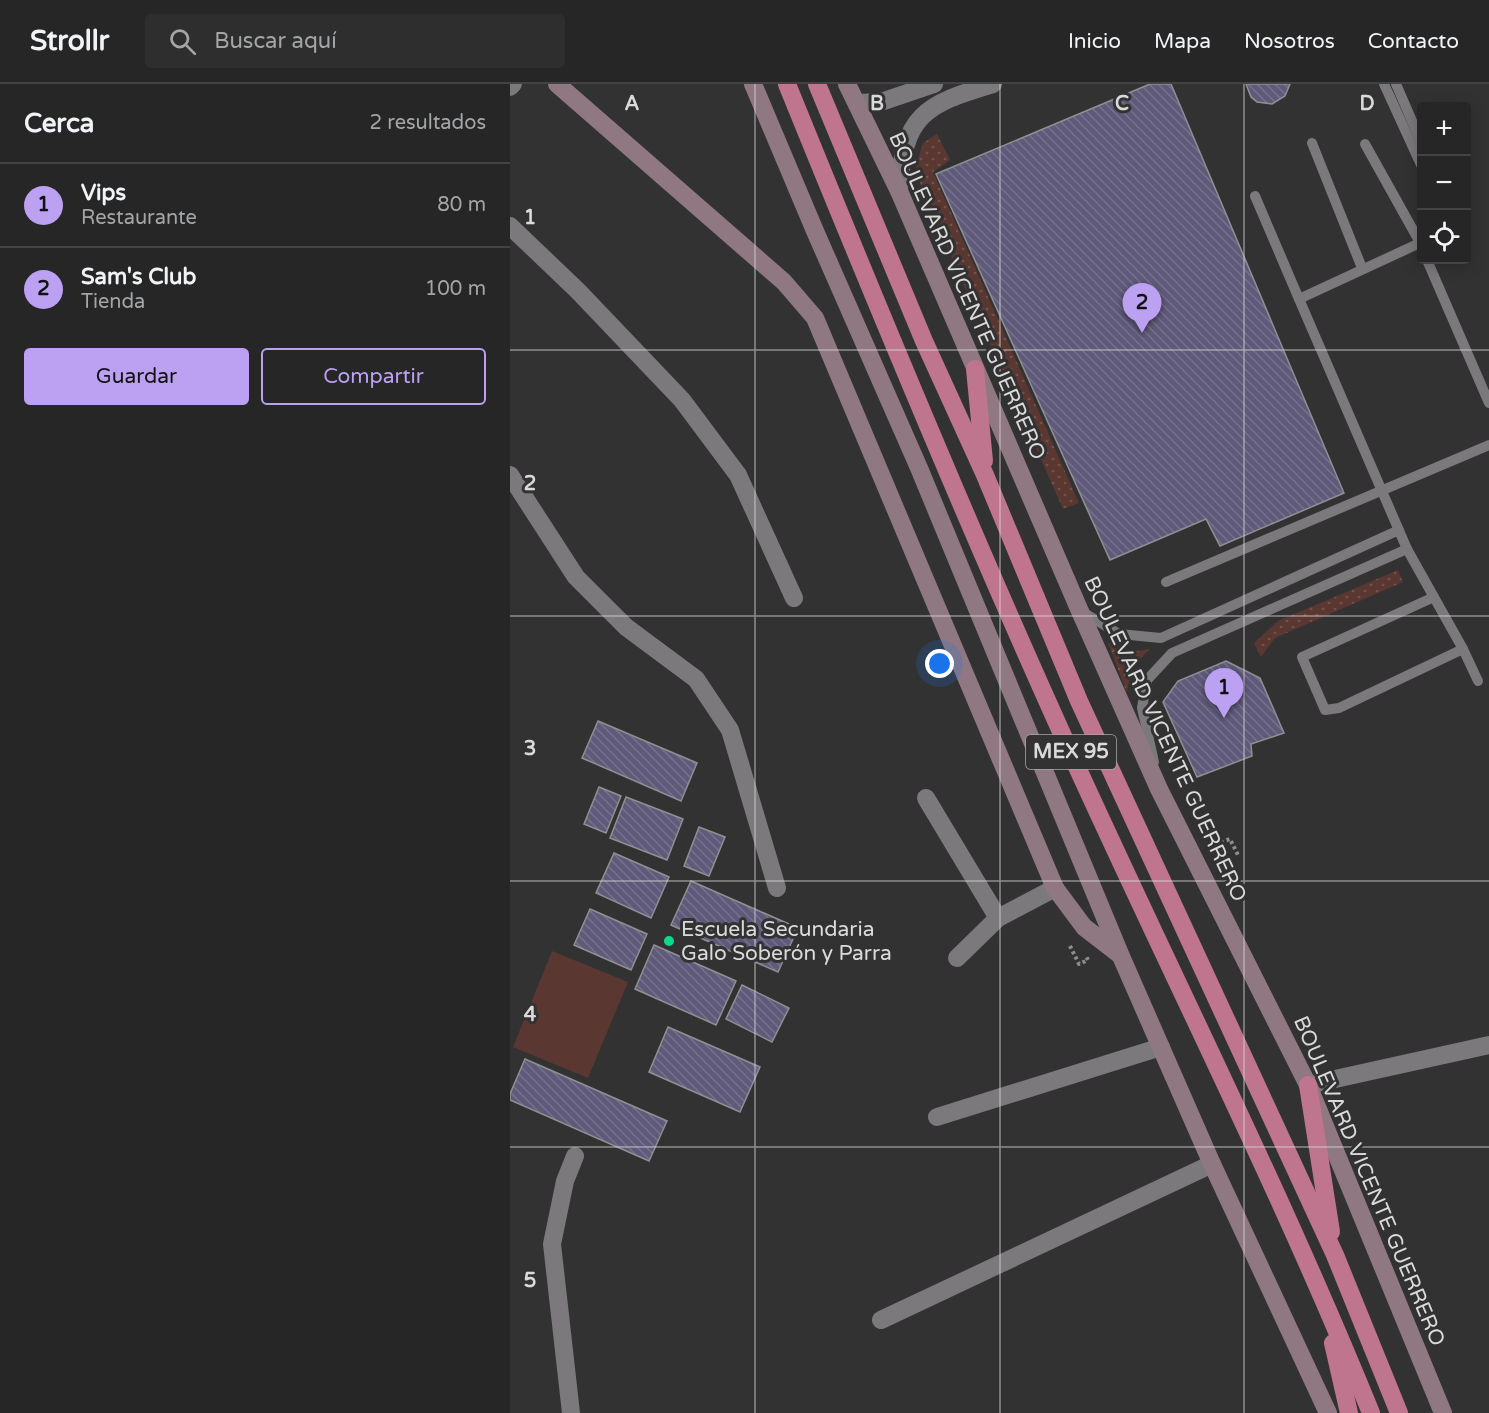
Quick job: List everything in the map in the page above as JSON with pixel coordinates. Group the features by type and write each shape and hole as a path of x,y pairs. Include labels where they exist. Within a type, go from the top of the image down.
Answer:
{"highway":[{"name":"MEX 95","path":"787,84 897,356 1054,717 1321,1289 1371,1413"},
{"name":"MEX 95","path":"817,84 924,341 985,475 1079,701 1335,1255 1399,1413"},
{"path":"975,369 985,475"},
{"path":"1308,1085 1335,1255"},
{"path":"1321,1289 1349,1413"}],"main road":[{"path":"557,84 784,282 815,318 1055,888 1084,927 1120,954"},
{"path":"753,84 814,231 919,468 1120,954 1212,1164 1328,1413"},
{"name":"BOULEVARD VICENTE GUERRERO","path":"847,84 899,191 1159,789 1308,1085 1443,1413"}],"street":[{"path":"858,103 881,102 934,84"},
{"path":"899,191 906,141 922,113 948,98 993,84"},
{"path":"510,226 578,291 682,400 738,475 794,598"},
{"path":"510,475 576,577 626,627 696,680 730,730 777,888"},
{"path":"926,798 998,918"},
{"path":"957,958 998,918 1055,888"},
{"path":"1308,1085 1489,1045"},
{"path":"937,1118 1161,1047"},
{"path":"570,1406 552,1244 565,1181 575,1156"},
{"path":"881,1320 1212,1164"}],"lane":[{"path":"1384,84 1417,156"},
{"path":"1396,84 1417,132"},
{"path":"1312,143 1362,268"},
{"path":"1365,144 1417,237"},
{"path":"1255,196 1407,549 1463,649 1478,681"},
{"path":"1299,298 1362,268 1417,246"},
{"path":"1429,264 1489,402"},
{"path":"1166,582 1489,445"},
{"path":"1079,609 1119,634 1161,638 1399,530"},
{"path":"1159,789 1142,708 1147,680 1172,653 1407,549"},
{"path":"1434,597 1302,657 1325,710 1339,708 1463,649"},
{"path":"1161,638 1172,653"}],"path":[{"path":"1232,874 1219,843 1230,839 1239,856"},
{"path":"1070,946 1079,964 1088,960 1084,953"}],"shaded area":[{"path":"937,134 950,160 933,172 1079,503 1063,509 922,190 916,166 923,143"},
{"path":"1398,570 1403,582 1275,638 1261,657 1254,643 1278,621"},
{"path":"1108,643 1137,651 1150,649 1134,669 1127,693"},
{"path":"552,951 628,982 588,1078 513,1047"}],"building":[{"path":"1150,84 1171,84 1344,493 1220,546 1206,519 1110,560 936,174"},
{"path":"1246,84 1290,84 1285,96 1272,104 1257,102 1251,97"},
{"path":"1226,661 1260,678 1284,733 1251,744 1252,756 1197,777 1163,702 1178,681"},
{"path":"598,721 697,763 681,801 582,758"},
{"path":"599,787 621,796 606,833 584,824"},
{"path":"626,797 683,819 667,860 610,838"},
{"path":"699,827 725,837 709,876 684,866"},
{"path":"614,853 669,877 651,918 596,893"},
{"path":"691,881 798,928 778,972 671,925"},
{"path":"590,909 647,934 631,970 574,945"},
{"path":"654,945 736,981 716,1025 635,989"},
{"path":"742,985 789,1008 772,1042 726,1019"},
{"path":"668,1027 760,1067 740,1112 649,1072"},
{"path":"525,1059 667,1121 649,1161 510,1100 510,1094"}],"place":[{"name":"Sam's Club","path":"1142,333"},
{"name":"Vips","path":"1224,718"},
{"name":"Escuela Secundaria Galo Soberón y Parra","path":"669,941"}]}
